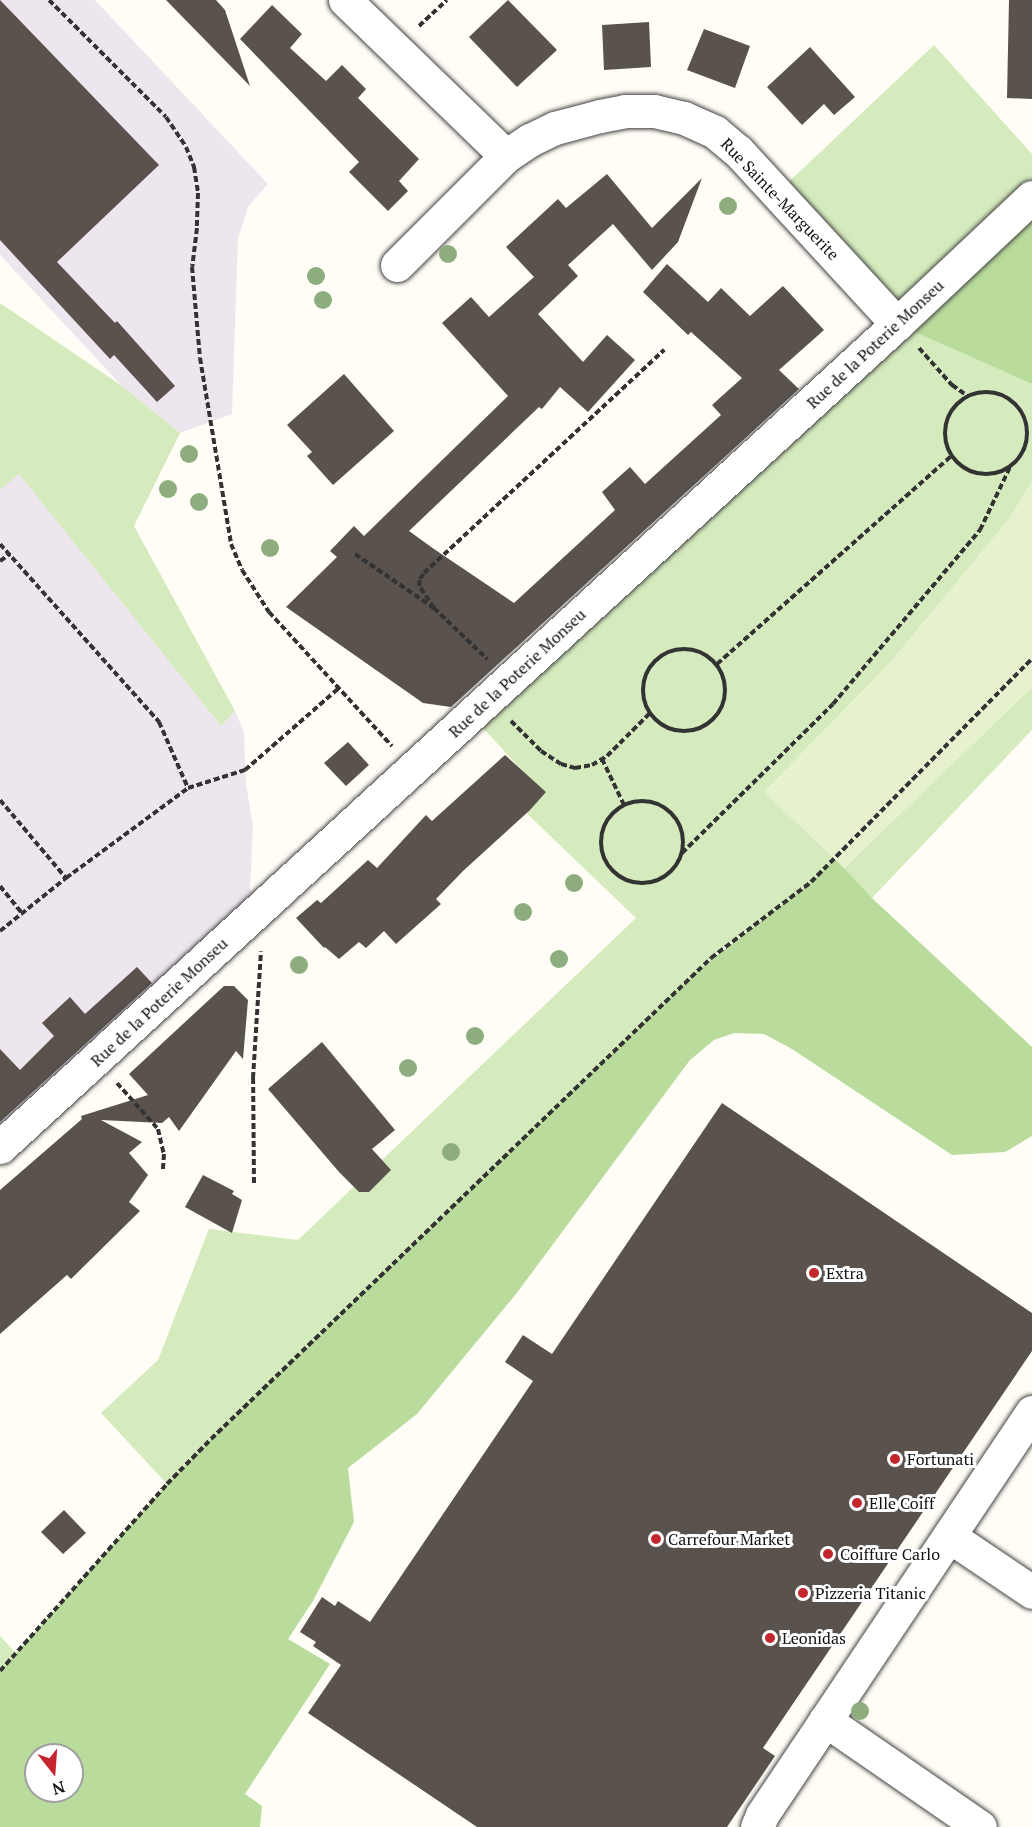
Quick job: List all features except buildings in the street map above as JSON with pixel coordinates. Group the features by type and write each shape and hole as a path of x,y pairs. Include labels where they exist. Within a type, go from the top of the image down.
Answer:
{"street":[{"path":"345,0 506,156"},
{"name":"Rue Sainte-Marguerite","path":"397,265 506,156 555,128 625,111 654,111 684,118 715,132 738,151 897,324"},
{"name":"Rue de la Poterie Monseu","path":"0,1147 897,324 1032,197"},
{"path":"757,1827 762,1815 1032,1412"},
{"path":"949,1536 1032,1592"},
{"path":"825,1720 980,1827"}],"path":[{"path":"49,0 166,117 186,147 194,168 198,193 197,228 192,267 200,358 231,544 242,570 269,612 412,769"},
{"path":"395,49 447,0"},
{"path":"897,324 952,385 968,396"},
{"path":"650,713 602,759 592,765 575,768 561,764 541,751 499,690 419,586 424,573 664,350"},
{"path":"981,392 995,392 1008,398 1025,418 1026,444 1020,456 999,472 973,471 952,455 946,443 945,429 949,416 957,404 968,396 981,392"},
{"path":"717,664 952,455"},
{"path":"682,853 684,840 675,816 664,806 651,801 637,801 624,805 605,824 601,838 602,852 617,874 642,883 655,880 672,870 682,853 833,704 980,530 1011,465"},
{"path":"0,544 159,723 188,789"},
{"path":"0,561 10,554"},
{"path":"355,554 434,608"},
{"path":"679,649 693,650 706,655 717,664 723,676 725,695 718,714 709,723 697,729 671,729 659,723 650,713 644,700 643,686 655,662 666,653 679,649"},
{"path":"0,1671 166,1484 219,1431 711,958 811,882 1032,659"},
{"path":"0,932 66,878 188,789 244,770 339,688"},
{"path":"602,759 624,805"},
{"path":"0,800 66,878"},
{"path":"0,886 23,914"},
{"path":"243,925 260,944 263,957 253,1078 254,1183"},
{"path":"96,1059 158,1130 164,1154 163,1170"}],"shaded area":[{"path":"0,0 95,0 268,184 248,207 238,238 232,414 180,433 122,386 0,255"},
{"path":"19,473 221,726 235,711 244,732 246,784 253,827 250,889 264,906 0,1147 0,490"}],"green space":[{"path":"934,45 1032,154 1032,197 898,324 1032,384 1032,481 1010,518 889,664 765,791 835,858 811,882 711,958 167,1484 101,1413 158,1360 209,1229 298,1240 636,918 520,807 539,789 484,729 469,717 897,324 778,192"},
{"path":"1032,197 1032,384 897,324"},
{"path":"0,303 122,386 180,433 134,526 235,711 221,726 19,474 0,490"},
{"path":"1032,481 1032,687 844,868 764,792 889,664 1010,518"},
{"path":"1032,687 1032,730 872,898 844,868"},
{"path":"835,858 872,898 1032,1047 1032,1136 1005,1152 952,1155 792,1049 764,1034 734,1033 714,1040 690,1060 516,1294 417,1414 348,1468 354,1522 313,1601 288,1639 330,1664 245,1794 262,1806 260,1827 0,1827 0,1671 167,1484 211,1439 697,971 811,882"},
{"path":"0,1636 16,1653 0,1671"}],"place":[{"name":"Extra","path":"814,1273"},
{"name":"Fortunati","path":"895,1459"},
{"name":"Elle Coiff","path":"857,1503"},
{"name":"Carrefour Market","path":"656,1539"},
{"name":"Coiffure Carlo","path":"828,1554"},
{"name":"Pizzeria Titanic","path":"803,1593"},
{"name":"Leonidas","path":"770,1638"}]}
